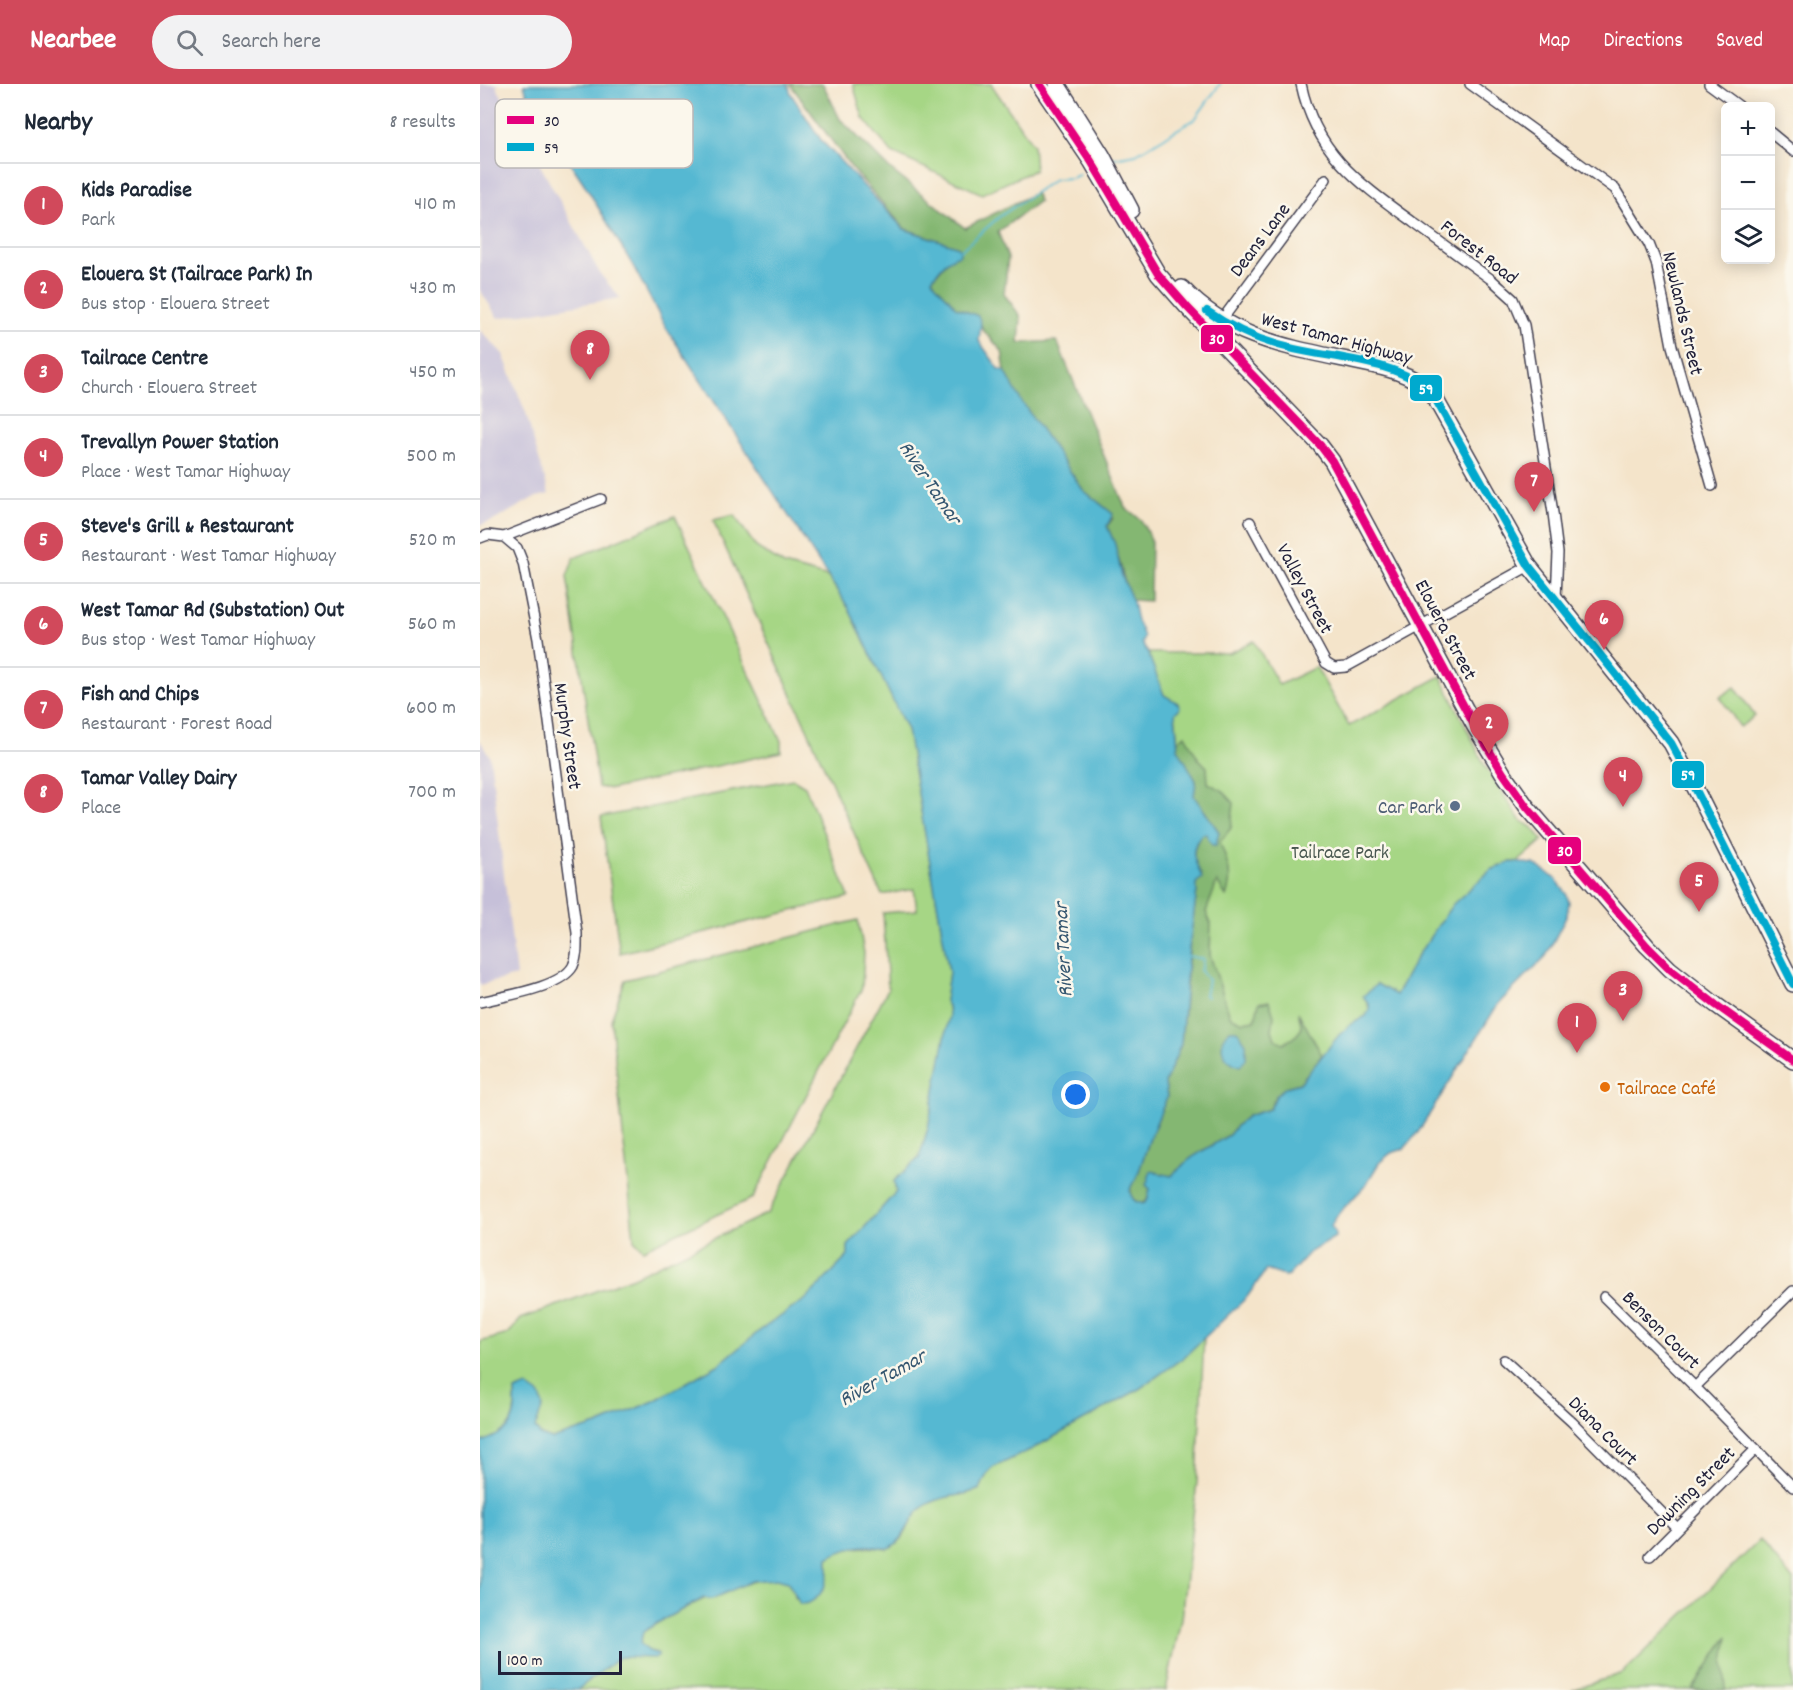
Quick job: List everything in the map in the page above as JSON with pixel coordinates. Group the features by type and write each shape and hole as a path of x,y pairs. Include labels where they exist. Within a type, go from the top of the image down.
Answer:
{"highway":[{"name":"Elouera Street","path":"1039,84 1091,161 1158,274 1207,329 1326,453 1498,764 1542,825 1647,946 1670,969 1707,999 1793,1060"},
{"name":"West Tamar Highway","path":"1057,84 1102,155 1150,247 1166,270 1191,298 1237,330 1275,344 1394,370 1411,377 1432,393 1533,572 1671,743 1793,984"}],"street":[{"name":"Forest Road","path":"1301,84 1316,128 1329,150 1352,176 1499,286 1513,299 1520,311 1539,413 1558,553 1556,601"},
{"name":"Newlands Street","path":"1470,84 1615,189 1621,197 1649,244 1656,262 1672,346 1712,486"},
{"path":"1709,84 1734,102"},
{"path":"1775,136 1793,151"},
{"name":"Deans Lane","path":"1221,321 1326,179"},
{"path":"480,538 488,535 504,537 601,499"},
{"name":"Valley Street","path":"1250,522 1326,663 1334,668 1346,667 1422,626"},
{"name":"Murphy Street","path":"480,1002 553,982 570,970 577,954 578,933 538,639 523,563 517,548 504,537"},
{"path":"1422,626 1533,572 1548,574 1557,567"},
{"path":"1695,1387 1793,1291"},
{"name":"Benson Court","path":"1604,1297 1793,1487"},
{"name":"Diana Court","path":"1504,1360 1572,1422 1676,1527"},
{"name":"Downing Street","path":"1650,1556 1676,1527 1756,1449"}],"shaded area":[{"path":"480,84 499,84 496,86 503,99 495,99 495,168 542,168 601,275 620,298 498,318 480,290"},
{"path":"480,330 503,354 526,414 549,494 533,498 495,520 480,525"},
{"path":"480,740 490,757 516,976 480,985"}],"green space":[{"path":"790,84 823,84 840,119 891,170 965,228 1035,193 1039,201 998,232 1008,258 1004,294 1021,317 1019,343 1057,341 1125,507 1141,520 1151,540 1150,601 1130,600 1107,526 1113,518 1104,507 1083,490 1021,402 1005,371 1002,351 983,330 978,316 955,307 932,279 959,247 905,229 851,167"},
{"path":"853,84 991,84 1033,145 1035,170 982,194 892,153 863,118"},
{"path":"734,515 756,547 784,565 828,577 848,607 907,730 949,972 945,1001 949,1016 928,1128 919,1158 894,1181 896,1192 848,1246 848,1256 806,1299 762,1329 718,1365 654,1401 597,1425 552,1439 540,1435 515,1391 515,1412 509,1425 505,1430 480,1443 480,1342 508,1334 521,1319 633,1277 768,1213 888,989 883,913 917,910 914,889 882,895 713,520"},
{"path":"675,516 781,741 781,752 612,789 598,787 567,576 574,558"},
{"name":"Tailrace Park","path":"1254,641 1279,685 1316,667 1349,726 1441,676 1485,766 1520,820 1533,828 1543,840 1518,862 1510,862 1491,870 1454,904 1418,955 1396,995 1377,984 1364,996 1370,1010 1366,1016 1350,1025 1319,1059 1183,1028 1194,905 1175,713 1164,695 1148,653 1229,653"},
{"path":"1735,687 1755,716 1740,727 1720,697"},
{"path":"1185,735 1198,758 1207,767 1208,783 1222,790 1234,803 1231,828 1220,842 1229,869 1228,889 1226,896 1217,882 1206,912 1211,924 1210,955 1230,1016 1243,1022 1255,1020 1259,1003 1269,1001 1274,1016 1272,1030 1275,1039 1283,1043 1294,1038 1302,1028 1298,1012 1322,1055 1300,1083 1286,1087 1274,1099 1270,1109 1248,1116 1229,1135 1199,1153 1171,1176 1165,1175 1150,1189 1147,1201 1140,1204 1132,1198 1132,1184 1136,1180 1167,1097 1165,1083 1181,1044 1190,940 1197,891 1196,882 1201,875 1194,860 1194,849 1202,834 1206,834 1212,844 1216,845 1219,832 1194,796 1196,781 1179,752 1177,742"},
{"path":"793,779 805,786 849,897 620,953 601,817"},
{"path":"858,920 864,953 862,988 753,1198 643,1249 634,1240 611,1020 625,980"},
{"path":"1204,1337 1197,1482 1181,1619 1166,1690 577,1690 620,1657 658,1653 649,1651 640,1644 643,1632 692,1604 737,1586 775,1579 788,1582 796,1599 828,1572 828,1558 835,1554 856,1548 887,1549 902,1538 915,1515 923,1507 937,1500 980,1489 992,1468 1032,1449 1139,1389 1184,1357"},
{"path":"1760,1540 1793,1580 1793,1690 1572,1690 1623,1673"},
{"path":"1728,1636 1724,1662 1726,1690 1692,1690"}],"water":[{"name":"River Tamar","path":"524,84 788,84 791,94 821,140 904,229 959,247 960,255 947,261 932,279 955,307 978,316 981,323 979,341 999,369 1005,371 1022,402 1083,490 1113,514 1107,526 1115,544 1122,576 1144,637 1142,643 1164,695 1178,703 1180,708 1175,713 1178,748 1196,781 1194,796 1219,832 1216,845 1212,845 1206,834 1202,834 1195,846 1195,861 1202,878 1196,883 1181,1044 1165,1083 1167,1097 1136,1180 1131,1187 1130,1193 1135,1201 1143,1204 1147,1201 1150,1189 1146,1185 1151,1171 1171,1176 1191,1158 1229,1135 1248,1116 1270,1109 1277,1094 1286,1087 1300,1083 1339,1035 1350,1025 1366,1016 1369,1004 1363,996 1377,984 1396,995 1418,955 1453,904 1491,870 1511,862 1534,864 1556,879 1566,893 1569,902 1567,915 1546,956 1498,1004 1419,1131 1404,1149 1391,1153 1379,1163 1365,1186 1338,1214 1331,1226 1335,1237 1310,1252 1289,1275 1284,1276 1266,1270 1247,1297 1184,1357 1139,1389 1032,1449 992,1468 980,1489 937,1500 923,1507 901,1539 891,1547 886,1549 858,1547 828,1558 827,1579 823,1590 811,1602 800,1604 788,1582 777,1579 752,1581 712,1599 704,1598 643,1632 640,1644 658,1654 658,1657 620,1657 577,1690 480,1690 480,1443 510,1425 515,1412 515,1391 527,1386 540,1395 543,1406 535,1428 540,1435 552,1439 597,1425 654,1401 718,1365 762,1329 806,1299 848,1256 848,1246 896,1192 894,1181 919,1158 928,1128 949,1016 945,1001 949,972 907,730 848,607 665,326 632,264 574,168 693,168 693,99 528,99"},
{"path":"1230,1030 1237,1030 1246,1043 1246,1059 1240,1066 1229,1060 1223,1051 1223,1041"}],"waterway":[{"path":"1114,158 1136,154 1195,119 1220,84"},
{"path":"960,251 999,217 1055,179 1072,178 1080,174"},
{"path":"1188,956 1203,959 1200,970 1208,980 1205,995 1207,997"}],"transit line":[{"name":"30","path":"1039,84 1091,161 1158,274 1320,445 1332,461 1474,725 1527,807 1647,946 1670,969 1793,1060"},
{"name":"59","path":"1207,311 1238,330 1260,339 1294,349 1385,368 1403,374 1432,393 1529,566 1671,743 1793,984"}],"place":[{"name":"Tamar Valley Dairy","path":"590,380"},
{"name":"Fish and Chips","path":"1534,512"},
{"name":"West Tamar Rd (Substation) Out","path":"1604,650"},
{"name":"Elouera St (Tailrace Park) In","path":"1489,754"},
{"name":"Car Park","path":"1455,806"},
{"name":"Trevallyn Power Station","path":"1623,807"},
{"name":"Steve's Grill & Restaurant","path":"1699,912"},
{"name":"Tailrace Centre","path":"1623,1021"},
{"name":"Kids Paradise","path":"1577,1053"},
{"name":"Tailrace Café","path":"1605,1087"}]}
